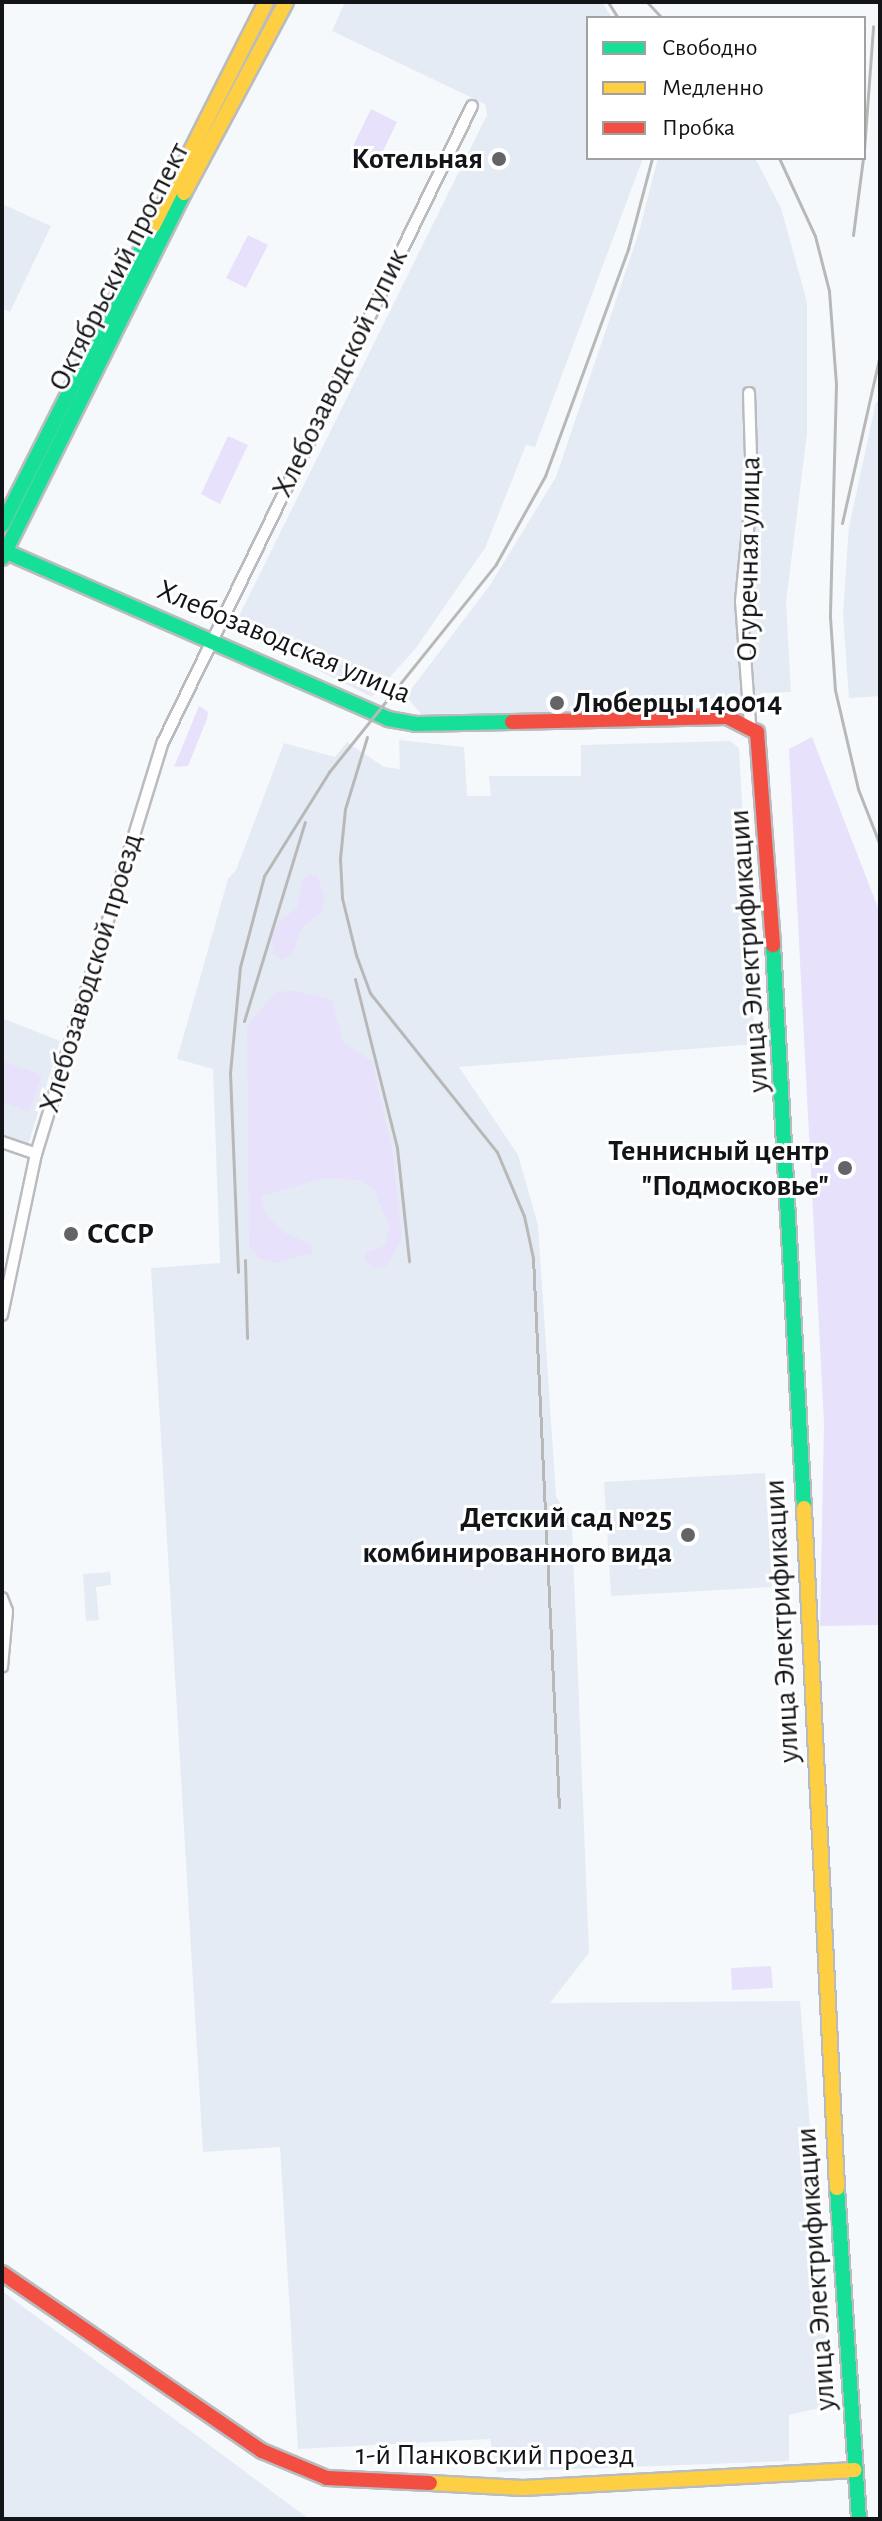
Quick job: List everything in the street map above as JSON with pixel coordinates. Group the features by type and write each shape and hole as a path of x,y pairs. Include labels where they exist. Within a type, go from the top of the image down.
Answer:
{"main road":[{"name":"Октябрьский проспект","path":"2,525 266,2"},
{"name":"Октябрьский проспект","path":"3,553 142,271 286,2"},
{"name":"Хлебозаводская улица","path":"3,553 375,714 415,724 727,717 750,724"},
{"name":"улица Электрификации","path":"750,724 761,745 787,1131 829,2074 859,2519"},
{"name":"1-й Панковский проезд","path":"2,2273 262,2451 327,2478 523,2488 855,2470"}],"street":[{"name":"Хлебозаводской тупик","path":"209,641 472,106"},
{"name":"Огуречная улица","path":"749,393 752,489 741,601 750,724"},
{"name":"Хлебозаводской проезд","path":"2,1315 36,1154 163,742 209,641"},
{"path":"2,1142 36,1154"},
{"path":"2,1598 7,1611 2,1667"}],"shaded area":[{"path":"345,2 602,2 611,16 586,16 586,160 642,160 535,447 526,445 485,548 416,648 372,697 233,628 487,115 485,104 332,31"},
{"path":"371,109 397,122 378,162 352,148"},
{"path":"657,160 756,160 781,208 807,302 807,433 786,603 791,692 761,693 762,708 754,709 749,604 758,489 756,393 742,394 747,482 734,604 744,700 695,698 694,712 421,714 406,696 490,585 556,477 639,232"},
{"path":"2,204 51,226 10,312 2,308"},
{"path":"248,235 268,245 246,288 226,278"},
{"path":"876,402 880,402 880,696 849,698 843,613 849,527"},
{"path":"228,436 248,445 220,504 201,494"},
{"path":"199,706 208,712 207,719 188,766 174,767"},
{"name":"Теннисный центр \"Подмосковье\"","path":"812,737 880,913 880,1625 820,1626 824,1423 789,749"},
{"path":"399,740 464,747 467,796 491,796 489,776 581,776 581,745 730,741 739,748 755,1044 459,1067 518,1155 538,1225 556,1496 572,1525 589,1953 550,2003 800,2001 832,2405 789,2415 789,2461 497,2472 490,2439 298,2449 280,2147 203,2152 151,1268 220,1263 213,1069 177,1059 228,879 236,870 284,743 335,757 347,742 384,767 400,769"},
{"path":"309,874 317,876 325,897 322,911 302,928 292,954 282,960 273,953 272,935 279,921 297,908 302,881"},
{"path":"292,990 332,1000 344,1043 372,1061 392,1148 402,1237 387,1266 375,1268 364,1260 367,1252 386,1245 389,1226 373,1188 358,1180 325,1178 261,1196 266,1214 285,1233 311,1244 313,1253 275,1263 259,1258 249,1247 247,1026 275,993"},
{"path":"2,1018 60,1041 28,1145 2,1135"},
{"path":"2,1061 42,1075 29,1112 2,1102"},
{"name":"Детский сад №25 комбинированного вида","path":"765,1473 772,1587 611,1596 604,1482"},
{"path":"110,1572 111,1585 96,1587 99,1620 86,1621 83,1574"},
{"path":"771,1966 773,1988 732,1990 731,1968"},
{"path":"2,2291 309,2519 2,2519"}],"railway":[{"path":"608,2 617,16"},
{"path":"647,2 660,16"},
{"path":"866,122 873,26"},
{"path":"238,1272 230,1073 240,967 264,876 329,772 496,564 545,476 628,249 651,160"},
{"path":"780,160 815,236 829,291 836,384 830,617 835,690 858,789 880,845"},
{"path":"853,235 863,160"},
{"path":"842,523 880,354"},
{"path":"367,737 345,809 340,858 342,898 356,955 370,993 497,1152 524,1216 533,1258 559,1807"},
{"path":"244,1021 305,822"},
{"path":"355,979 397,1148 409,1261"},
{"path":"245,1260 247,1338"}],"traffic: fast":[{"path":"2,558 184,193"},
{"path":"2,525 153,226"},
{"path":"2,550 388,719 415,724 512,722"},
{"path":"773,945 804,1508"},
{"path":"837,2188 859,2519"}],"traffic: slow":[{"path":"153,226 266,2"},
{"path":"184,193 286,2"},
{"path":"804,1508 837,2188"},
{"path":"430,2483 523,2488 855,2470"}],"traffic: jam":[{"path":"512,722 727,717 757,732 773,945"},
{"path":"2,2273 262,2451 327,2478 430,2483"}],"place":[{"name":"Котельная","path":"499,159"},
{"name":"Люберцы 140014","path":"557,703"},
{"name":"Теннисный центр \"Подмосковье\"","path":"845,1168"},
{"name":"СССР","path":"71,1234"},
{"name":"Детский сад №25 комбинированного вида","path":"688,1535"}]}
